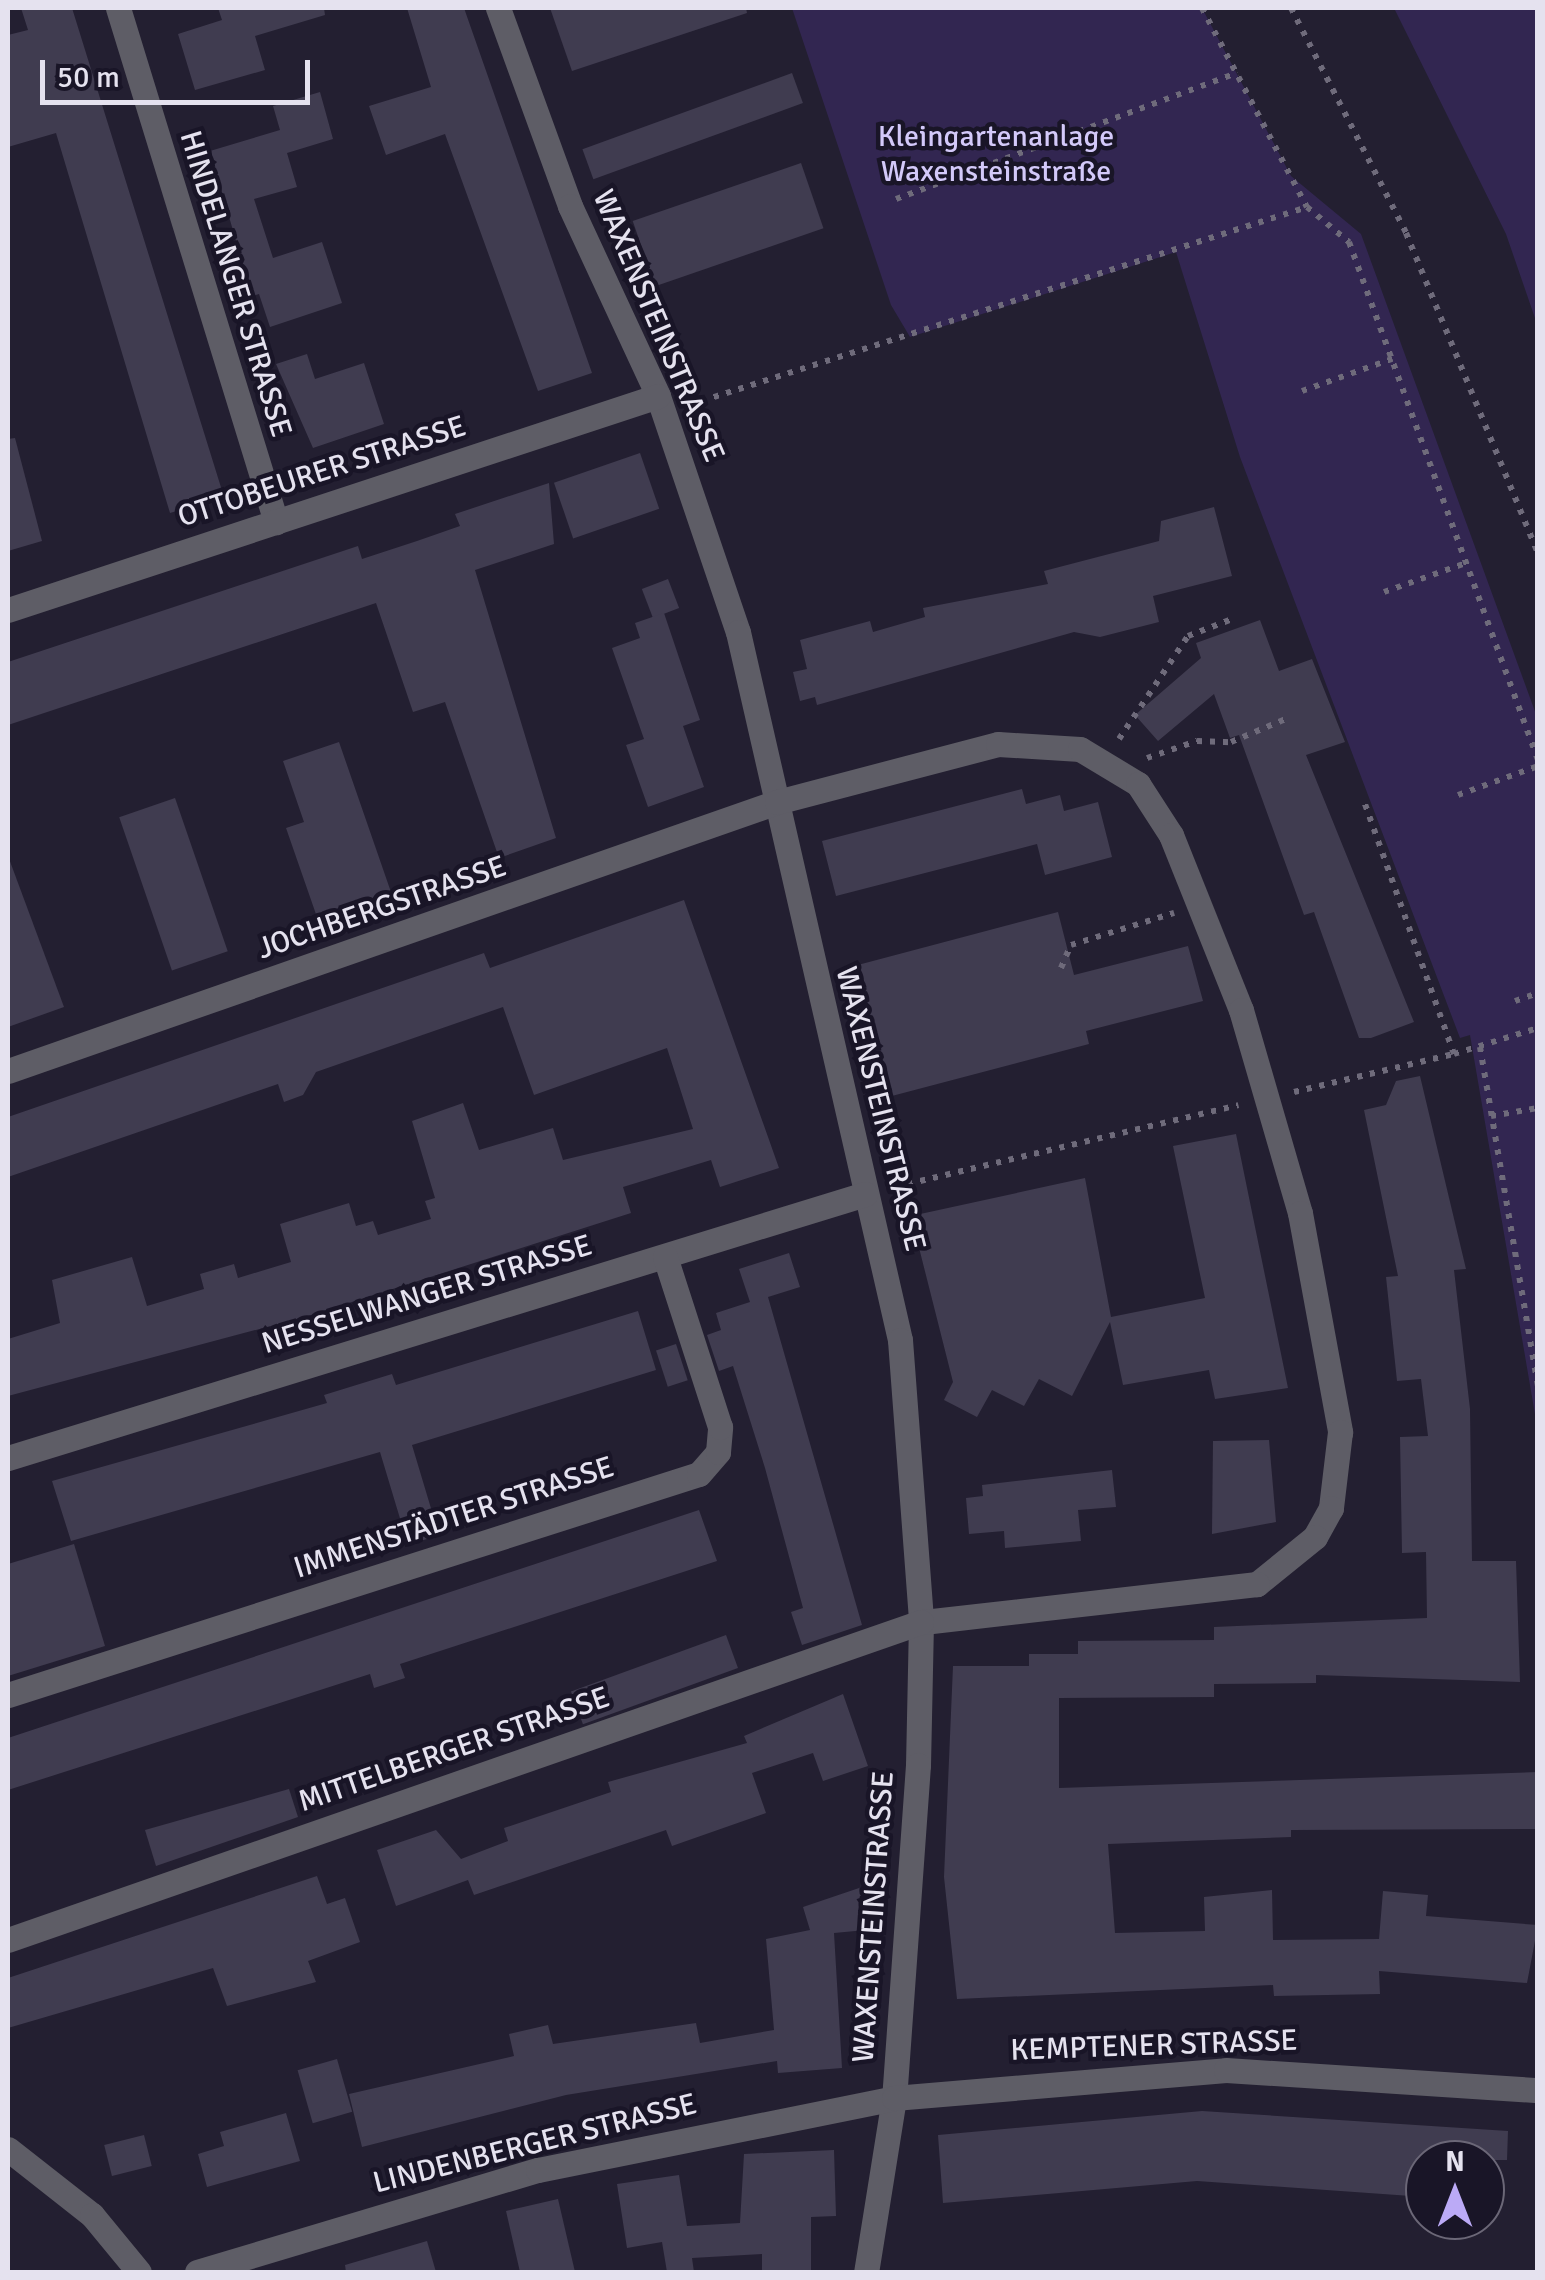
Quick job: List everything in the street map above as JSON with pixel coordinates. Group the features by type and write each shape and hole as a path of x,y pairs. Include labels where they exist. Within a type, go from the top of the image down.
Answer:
{"street":[{"name":"HINDELANGER STRASSE","path":"118,8 276,522"},
{"name":"WAXENSTEINSTRASSE","path":"498,8 570,206 660,404 738,632 900,1340 921,1622 894,2098 866,2272"},
{"name":"OTTOBEURER STRASSE","path":"8,610 276,522 660,404"},
{"name":"JOCHBERGSTRASSE","path":"8,1071 777,802 998,744 1042,741 1114,768"},
{"name":"MITTELBERGER STRASSE","path":"8,1940 921,1622 1242,1587 1315,1537 1331,1508 1340,1432 1270,1097 1171,835 1114,768"},
{"name":"NESSELWANGER STRASSE","path":"8,1458 865,1194"},
{"name":"IMMENSTÄDTER STRASSE","path":"8,1695 699,1474 718,1452 720,1427 665,1258"},
{"name":"KEMPTENER STRASSE","path":"894,2098 1226,2070 1538,2090"},
{"name":"LINDENBERGER STRASSE","path":"197,2272 538,2170 894,2098"},
{"path":"8,2150 92,2216 139,2272"}],"path":[{"path":"1202,8 1307,207 1349,242 1538,763 1458,795"},
{"path":"1290,8 1406,234 1538,554"},
{"path":"896,199 1237,73"},
{"path":"660,404 1307,207"},
{"path":"1302,391 1392,359"},
{"path":"1384,592 1466,563"},
{"path":"1114,768 1188,636 1232,619"},
{"path":"1114,768 1161,751 1231,742 1288,718"},
{"path":"1363,800 1454,1054"},
{"path":"1061,968 1071,945 1199,906"},
{"path":"1515,1000 1538,993"},
{"path":"865,1194 1480,1048 1538,1028"},
{"path":"1480,1048 1538,1388"},
{"path":"1491,1116 1538,1108"},
{"path":"1525,1322 1538,1320"}],"green space":[{"name":"Kleingartenanlage Waxensteinstraße","path":"792,8 1202,8 1291,176 1361,234 1537,717 1537,1426 1470,1035 1460,1038 1240,457 1176,252 910,337 891,305"},
{"path":"1394,8 1537,8 1537,324 1506,234"}],"building":[{"path":"21,8 72,8 224,497 170,513 56,133 8,147 8,35 28,30"},
{"path":"218,8 324,8 325,15 255,36 265,70 195,90 178,34 222,20"},
{"path":"407,8 464,8 592,373 538,391 445,134 386,155 369,106 431,87"},
{"path":"550,8 746,8 747,13 572,71"},
{"path":"792,73 803,103 593,179 582,149"},
{"path":"320,92 333,139 287,153 297,187 254,199 273,258 322,242 342,303 270,327 259,294 252,296 210,151 280,130 273,106"},
{"path":"801,163 823,228 655,286 633,221"},
{"path":"307,354 315,379 364,363 384,424 313,448 276,364"},
{"path":"15,438 42,541 8,551 8,439"},
{"path":"640,453 659,509 573,538 554,483"},
{"path":"549,483 554,544 475,570 556,838 499,858 445,702 413,712 376,603 8,725 8,662 358,546 362,559 417,541 460,526 455,514"},
{"path":"1214,507 1232,576 1153,596 1159,622 1100,637 1074,632 817,705 815,697 800,701 793,672 807,669 800,640 870,621 873,632 925,617 923,608 1048,584 1044,571 1159,541 1161,521"},
{"path":"668,579 679,608 653,618 642,589"},
{"path":"664,613 700,720 683,726 704,787 648,807 626,745 644,739 612,648 640,638 635,623"},
{"path":"1260,620 1279,671 1312,659 1345,742 1306,755 1414,1022 1371,1038 1359,1038 1314,912 1304,915 1239,735 1230,738 1214,694 1158,741 1135,715 1201,658 1196,643"},
{"path":"339,742 392,895 318,920 286,828 304,822 283,761"},
{"path":"1022,789 1026,804 1060,795 1064,811 1098,802 1112,857 1045,875 1037,844 836,896 822,841"},
{"path":"175,798 228,951 172,970 119,817"},
{"path":"8,856 64,1007 8,1027"},
{"path":"684,900 779,1168 720,1187 711,1160 623,1187 631,1213 308,1316 8,1396 8,1339 60,1323 52,1280 132,1257 147,1306 204,1289 200,1274 234,1264 238,1278 291,1262 280,1224 349,1203 356,1226 373,1221 378,1235 431,1219 425,1201 435,1198 412,1121 463,1103 479,1150 553,1128 563,1160 693,1129 667,1048 534,1095 503,1007 316,1072 303,1095 284,1102 278,1084 8,1177 8,1117 484,953 490,968"},
{"path":"1058,912 1074,975 1188,946 1203,1001 1086,1031 1089,1044 888,1097 854,966"},
{"path":"1420,1076 1466,1269 1454,1270 1470,1409 1472,1561 1516,1561 1520,1682 1316,1675 1316,1683 1214,1684 1214,1697 1059,1698 1059,1788 1538,1772 1538,1829 1291,1830 1291,1837 1108,1844 1115,1933 1205,1931 1204,1897 1272,1890 1273,1940 1379,1939 1383,1891 1428,1895 1426,1916 1538,1925 1527,1983 1379,1971 1380,1994 1274,1996 1273,1985 957,1999 944,1877 953,1666 1029,1666 1029,1654 1078,1654 1078,1641 1214,1640 1214,1627 1427,1618 1426,1552 1402,1553 1400,1437 1428,1436 1421,1379 1397,1381 1386,1277 1398,1276 1364,1110 1386,1105 1396,1081"},
{"path":"1236,1134 1288,1388 1215,1399 1209,1370 1123,1385 1110,1322 1072,1396 1039,1379 1024,1406 992,1390 977,1417 944,1400 953,1382 911,1216 1085,1178 1111,1317 1205,1298 1173,1146"},
{"path":"789,1253 800,1287 768,1297 862,1625 802,1645 791,1612 803,1608 765,1468 733,1366 719,1371 707,1335 721,1330 716,1313 750,1302 739,1269"},
{"path":"638,1311 656,1370 412,1445 439,1535 408,1545 380,1452 71,1541 52,1481 327,1403 324,1395 392,1374 396,1385"},
{"path":"676,1344 688,1380 668,1387 656,1350"},
{"path":"1269,1440 1276,1522 1212,1534 1213,1441"},
{"path":"1112,1470 1116,1507 1078,1510 1081,1541 1005,1548 1004,1531 969,1534 966,1498 983,1496 982,1485"},
{"path":"699,1510 717,1561 400,1664 405,1678 374,1688 370,1674 8,1790 8,1738"},
{"path":"74,1544 105,1646 8,1676 8,1564"},
{"path":"726,1635 738,1668 583,1724 571,1691"},
{"path":"843,1694 868,1766 823,1781 813,1753 752,1773 766,1813 672,1846 666,1830 474,1895 468,1880 396,1906 377,1850 436,1830 461,1859 508,1841 504,1828 611,1792 608,1782 747,1743 744,1736"},
{"path":"289,1789 298,1817 156,1866 145,1830"},
{"path":"317,1876 327,1904 345,1898 360,1942 308,1961 316,1982 227,2006 213,1968 8,2028 8,1978"},
{"path":"862,1887 866,1930 834,1933 842,2068 778,2073 777,2061 566,2095 362,2147 349,2094 514,2056 509,2034 548,2025 553,2044 696,2023 700,2043 774,2030 766,1939 810,1930 803,1907"},
{"path":"337,2059 352,2112 313,2123 298,2070"},
{"path":"1202,2111 1508,2131 1507,2160 1505,2140 1405,2140 1405,2196 1197,2181 943,2203 938,2135"},
{"path":"286,2113 300,2161 207,2187 198,2154 224,2146 220,2132"},
{"path":"144,2135 152,2166 112,2176 104,2145"},
{"path":"834,2150 836,2216 811,2217 811,2272 762,2272 762,2254 692,2258 694,2272 667,2272 662,2242 627,2248 617,2184 679,2175 687,2226 740,2223 744,2154"},
{"path":"558,2199 575,2272 520,2272 506,2211"},
{"path":"427,2241 436,2272 346,2272 345,2265"}]}
